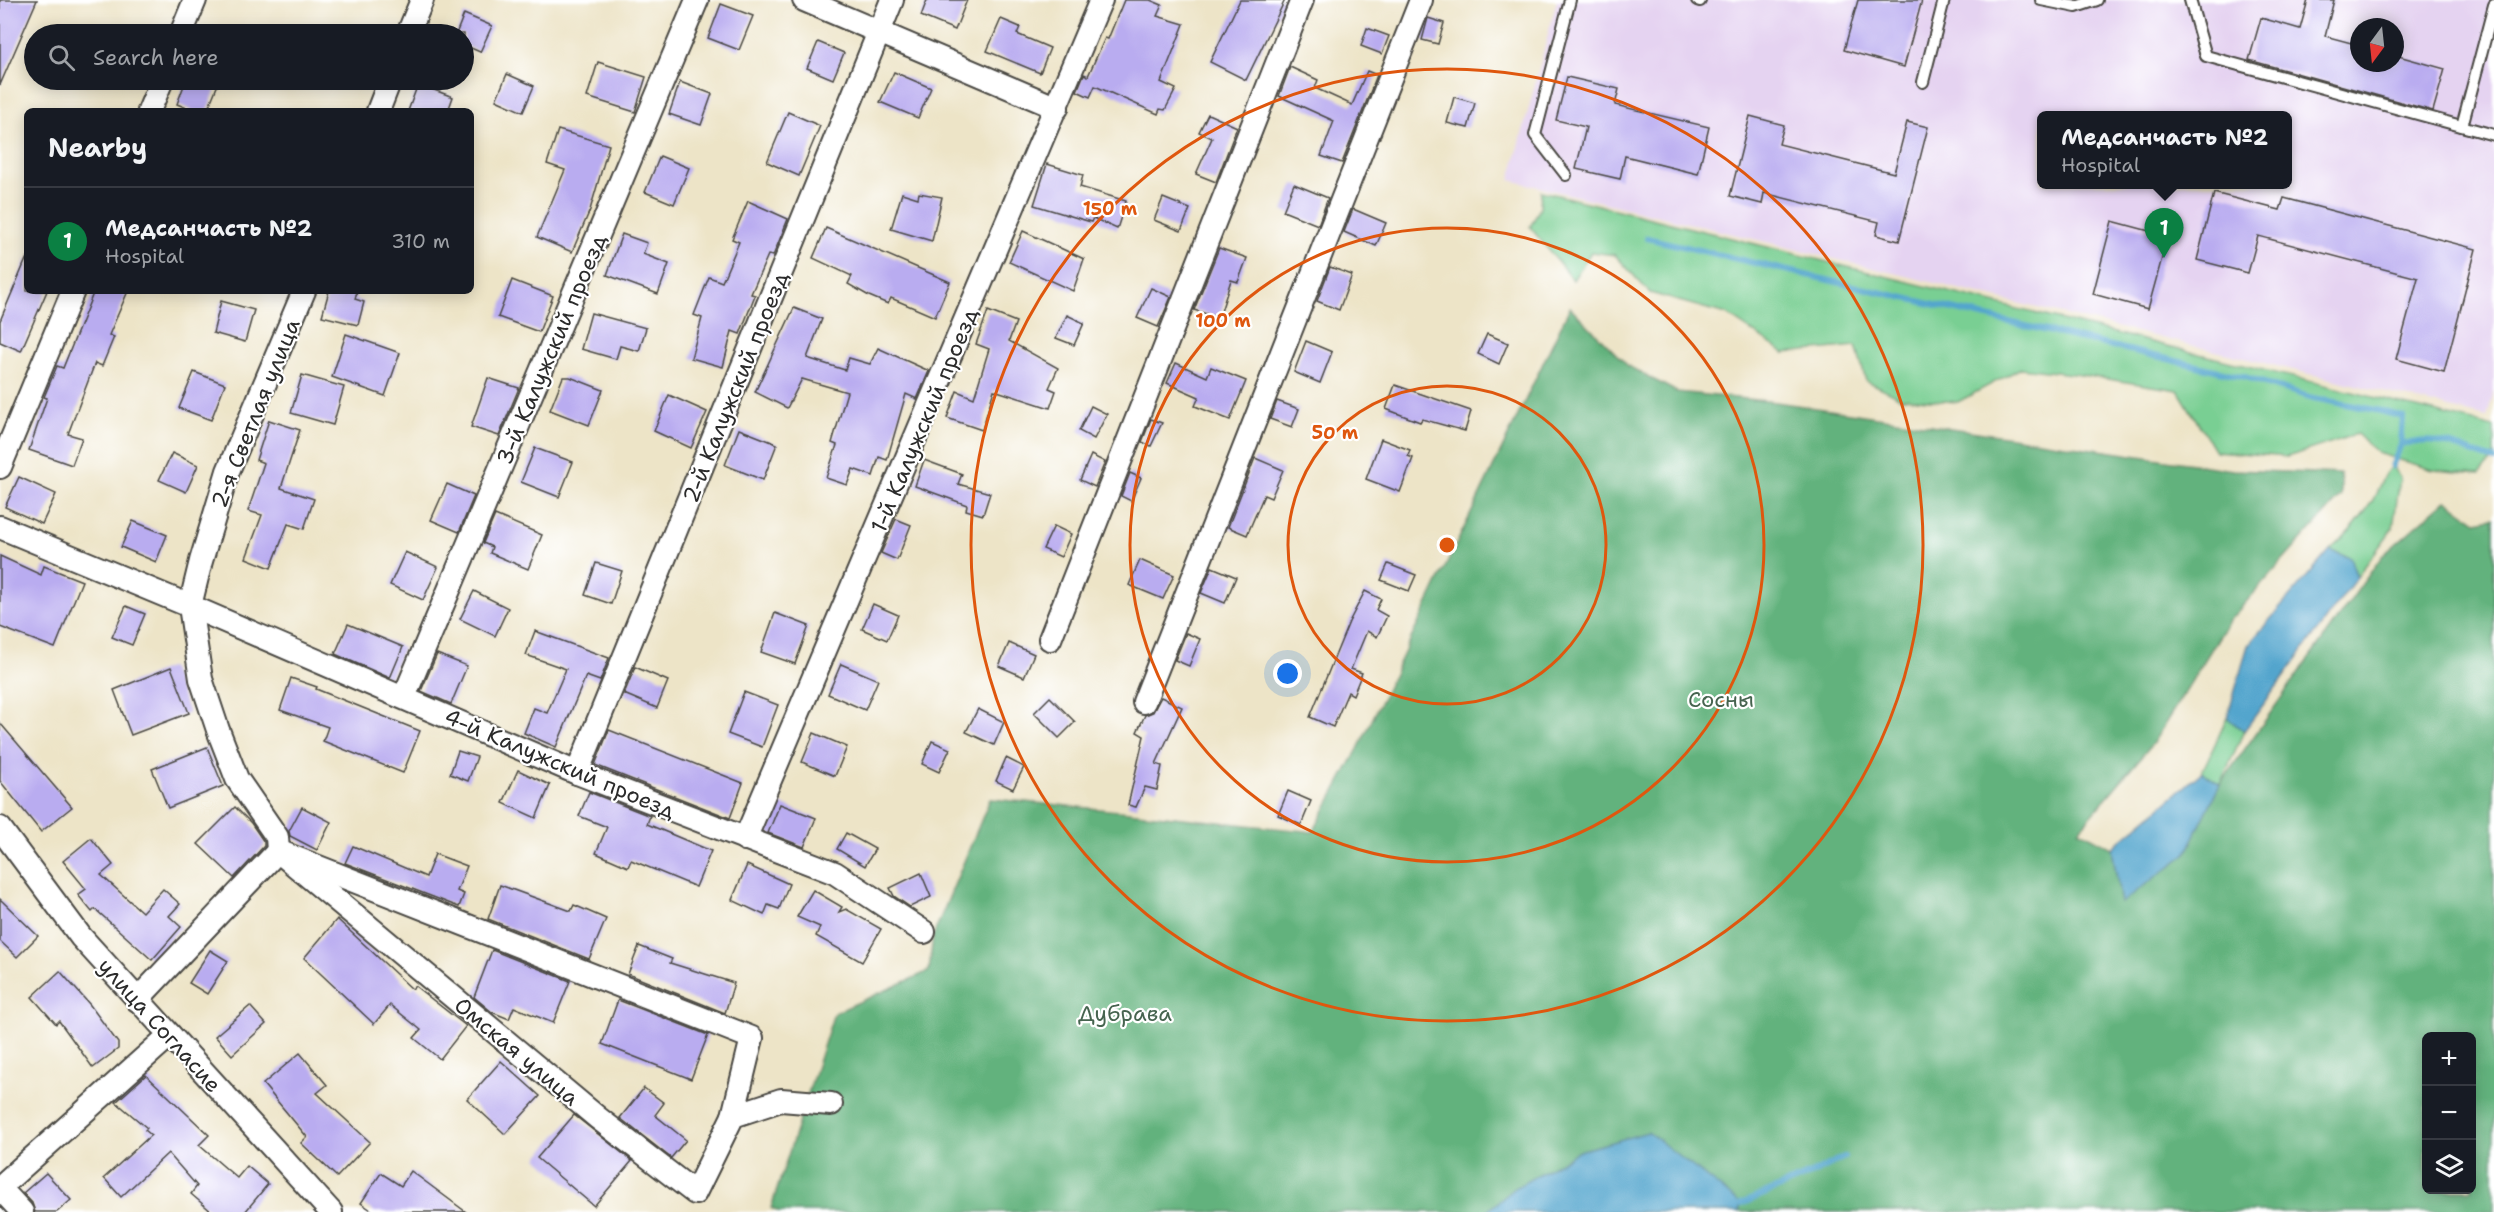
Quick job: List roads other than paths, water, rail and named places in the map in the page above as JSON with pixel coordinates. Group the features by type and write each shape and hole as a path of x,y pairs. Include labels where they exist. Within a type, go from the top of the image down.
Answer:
{"street":[{"path":"185,24 195,0"},
{"path":"412,24 422,0"},
{"name":"3-й Калужский проезд","path":"404,697 697,0"},
{"path":"804,0 1057,108"},
{"name":"2-й Калужский проезд","path":"578,773 892,0"},
{"name":"1-й Калужский проезд","path":"745,839 1101,0"},
{"path":"1050,639 1302,0"},
{"path":"1144,702 1421,0"},
{"path":"150,108 158,90"},
{"path":"379,108 386,90"},
{"path":"0,467 73,294"},
{"name":"2-я Светлая улица","path":"190,606 228,471 303,294"},
{"name":"4-й Калужский проезд","path":"0,527 578,773 835,873 924,932"},
{"name":"Омская улица","path":"190,606 201,679 218,730 237,779 277,837 278,851 598,1118 695,1193 733,1116 752,1038 278,851"},
{"name":"улица Согласие","path":"0,828 81,937 331,1212"},
{"path":"137,1000 278,851"},
{"path":"22,1212 0,1188 170,1035"},
{"path":"733,1116 781,1100 831,1104"}],"lane":[{"path":"1566,175 1535,135 1570,0"},
{"path":"1923,82 1944,0"},
{"path":"2041,0 2076,7 2097,0"},
{"path":"2190,0 2206,56 2494,135"},
{"path":"2462,126 2494,5"}],"water":[{"path":"2330,550 2350,558 2357,577 2244,731 2227,718 2248,645"},
{"path":"2202,772 2220,784 2186,854 2121,903 2112,848"},
{"path":"1648,1132 1741,1204 1739,1212 1486,1212 1515,1188 1579,1151"}],"waterway":[{"path":"1647,238 2245,377 2313,398 2403,417 2401,445"},
{"path":"2392,466 2401,445 2428,441 2449,444 2494,460"},
{"path":"1741,1204 1844,1157"}],"place":[{"name":"Медсанчасть №2","path":"2164,258"}],"park label":[{"name":"Сосны","path":"1721,699"},
{"name":"Дубрава","path":"1125,1013"}]}
